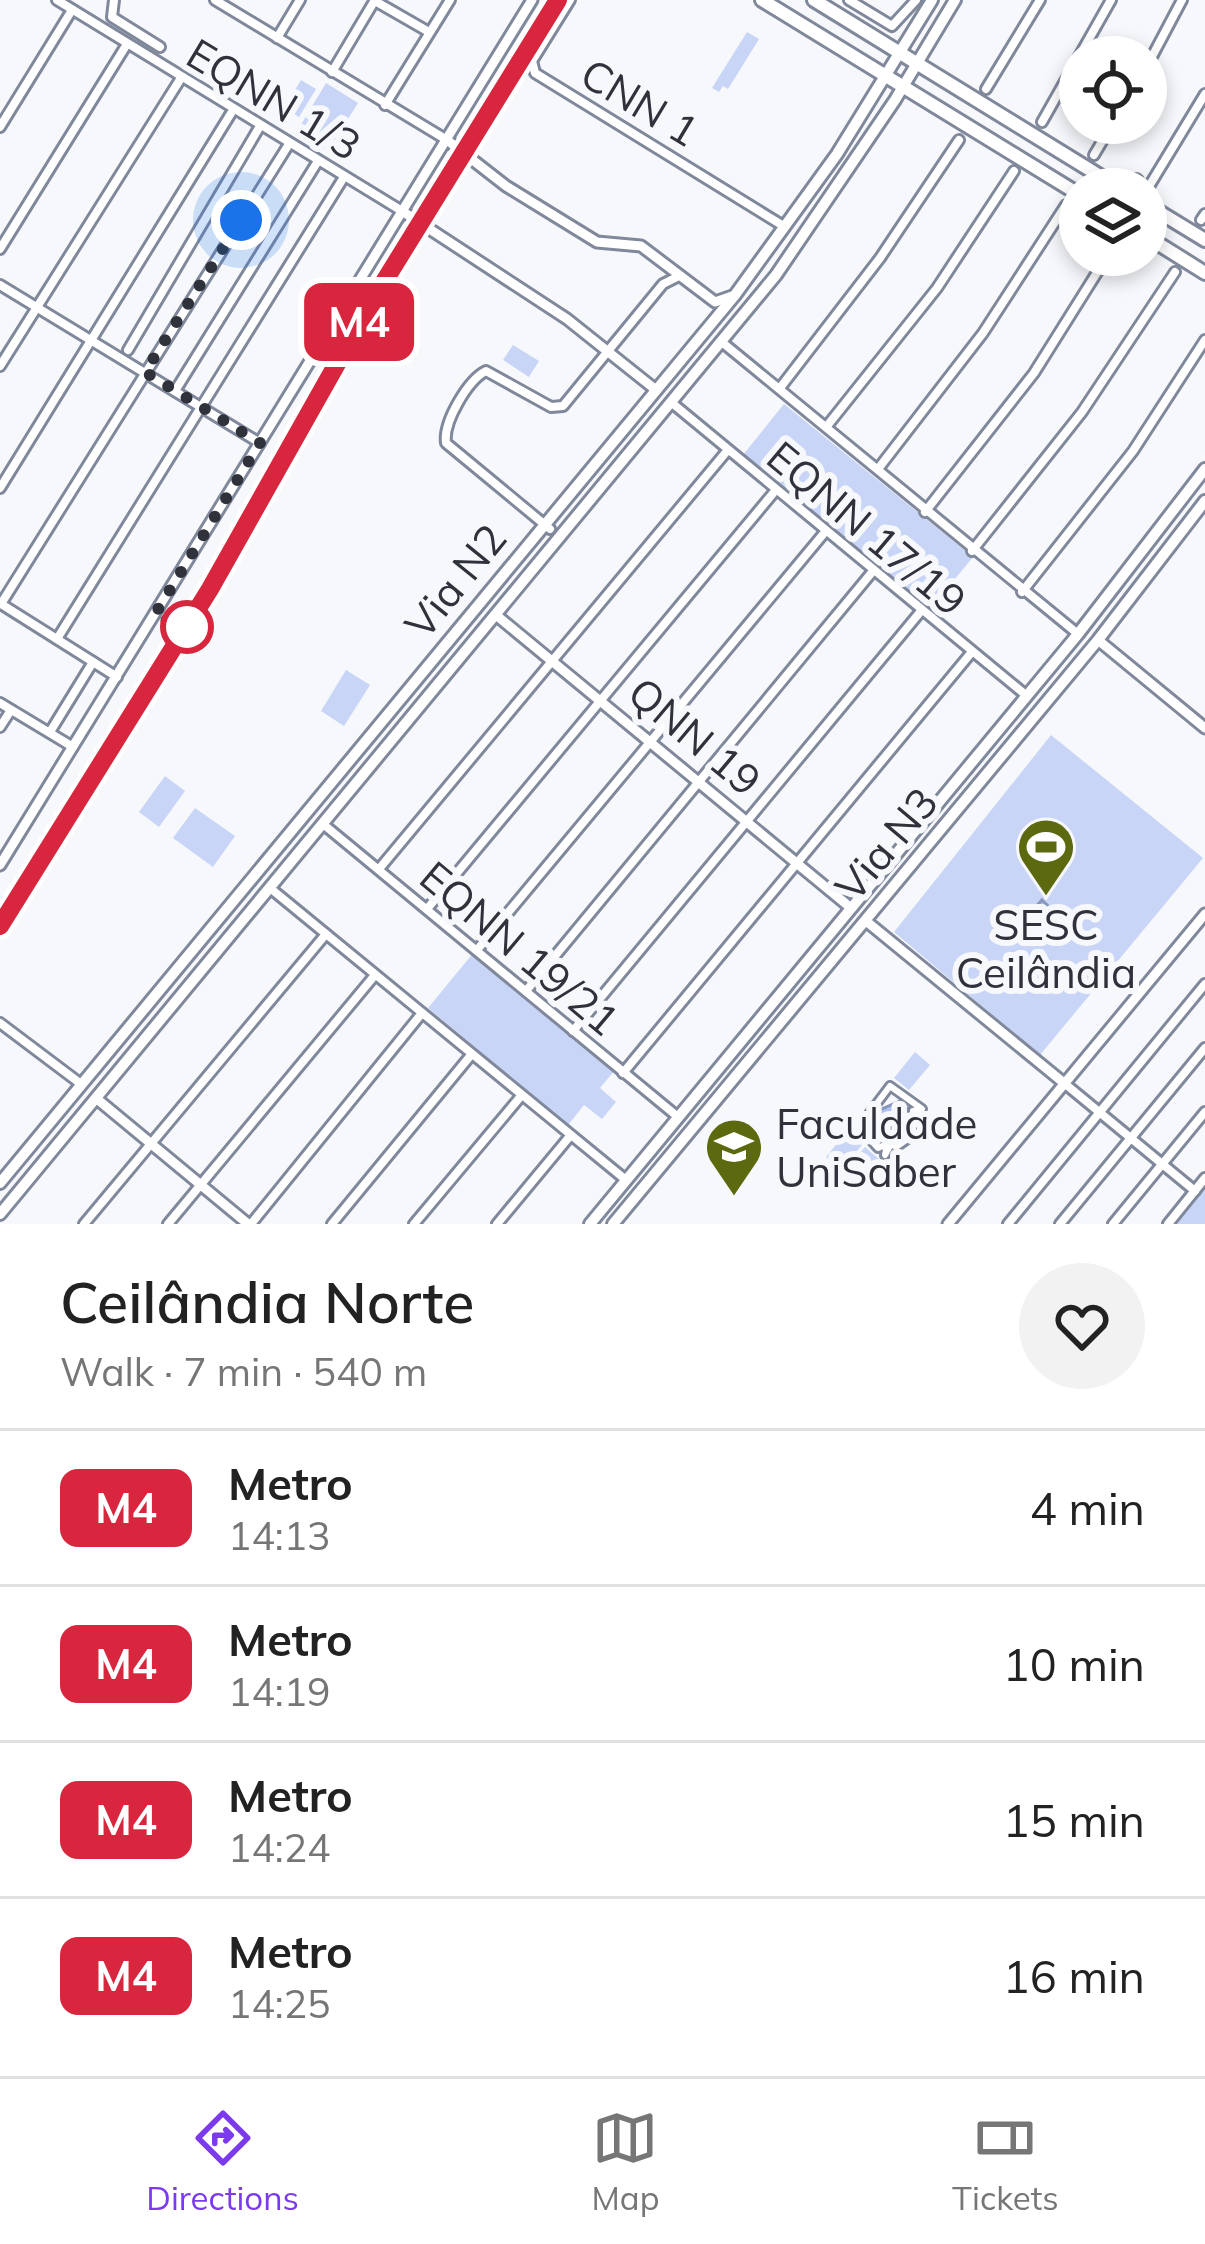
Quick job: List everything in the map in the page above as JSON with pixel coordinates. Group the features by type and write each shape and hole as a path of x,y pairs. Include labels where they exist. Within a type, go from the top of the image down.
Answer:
{"main road":[{"path":"762,0 1059,182"},
{"path":"814,0 1086,168"},
{"path":"656,390 777,241 932,0"},
{"path":"0,1214 748,312 815,223 955,0"},
{"path":"815,223 803,231 796,224 837,154"},
{"path":"1100,168 1110,165"},
{"path":"1167,217 1205,240"},
{"path":"748,312 795,240 788,233 777,241"},
{"path":"1167,249 1205,273"},
{"name":"Via N2","path":"0,1183 656,390"},
{"path":"1205,473 1195,494 1205,501"},
{"path":"593,1224 1205,473"},
{"name":"Via N3","path":"614,1224 1098,640 1205,501"},
{"path":"1143,584 1190,513 1188,506 1179,507"},
{"path":"547,527 557,535 568,529"},
{"path":"497,614 547,545 542,537 529,543"},
{"path":"405,724 394,732 386,723 437,656"},
{"path":"974,790 965,791 962,782 1026,706 1040,681"},
{"path":"327,819 384,738 376,733 362,744"},
{"path":"878,906 891,882 955,805 955,796 945,796"},
{"path":"206,966 195,973 188,962 235,899"},
{"path":"771,1034 761,1034 760,1025 801,970"},
{"path":"134,1053 185,977 176,973 164,983"},
{"path":"709,1110 754,1047 751,1038 743,1040"},
{"path":"25,1185 12,1193 5,1186 57,1115"},
{"path":"0,1195 5,1203 0,1214"}],"street":[{"name":"EQNN 1/3","path":"57,0 402,211"},
{"path":"114,0 110,12 123,24 116,37"},
{"path":"277,38 301,0"},
{"path":"332,72 375,0 429,32"},
{"path":"385,104 450,0"},
{"path":"0,865 532,0"},
{"name":"CNN 1","path":"570,0 532,61 535,73 786,228"},
{"path":"849,0 892,26 916,0"},
{"path":"986,88 1040,0"},
{"path":"1042,122 1111,0"},
{"path":"1163,36 1183,0"},
{"name":"EQNN 1/3","path":"220,1 447,140"},
{"path":"0,127 72,10"},
{"name":"EQNN 1/3","path":"123,24 160,46"},
{"path":"0,249 127,44"},
{"path":"0,366 181,77"},
{"path":"1154,168 1205,94"},
{"path":"0,488 233,110"},
{"path":"128,350 260,126"},
{"path":"447,140 506,186 597,242 636,244 715,302 734,295"},
{"path":"780,388 880,258 959,140"},
{"path":"116,677 1,604 289,144"},
{"path":"1094,155 1101,144"},
{"path":"175,391 317,161"},
{"path":"827,426 937,288 1014,171"},
{"path":"57,639 344,177"},
{"path":"402,211 656,390"},
{"path":"878,469 1059,226"},
{"path":"972,550 1082,412 1174,272"},
{"path":"547,527 446,443 445,432 483,372 493,371 555,408 566,404 665,282 679,276"},
{"path":"925,512 1034,374 1095,276"},
{"path":"0,285 260,443"},
{"path":"1022,592 1133,451 1205,340"},
{"name":"EQNN 17/19","path":"723,343 1078,634"},
{"name":"EQNN 17/19","path":"672,403 1027,696"},
{"path":"379,869 727,451"},
{"path":"427,909 775,491"},
{"path":"477,950 825,532"},
{"path":"526,991 874,571"},
{"path":"573,1031 921,611"},
{"name":"QNN 19","path":"497,614 851,908"},
{"path":"1098,640 1205,728"},
{"path":"623,1073 970,652"},
{"path":"50,733 93,662"},
{"path":"0,703 74,747"},
{"path":"0,727 11,710"},
{"name":"EQNN 19/21","path":"327,819 379,869 678,1117"},
{"path":"270,888 623,1183"},
{"path":"948,1224 1205,914"},
{"path":"866,921 1195,1191"},
{"path":"85,1224 326,934"},
{"path":"168,1224 375,975"},
{"path":"1008,1224 1205,984"},
{"path":"97,1099 249,1224 422,1013"},
{"path":"0,1023 81,1084"},
{"path":"1060,1224 1205,1048"},
{"path":"332,1224 471,1055"},
{"path":"890,1086 922,1109 913,1112 921,1118 909,1141 904,1137 896,1147 890,1144 885,1155 887,1144 878,1148 860,1129 861,1118 890,1086"},
{"path":"414,1224 521,1096"},
{"path":"1113,1224 1205,1112"},
{"path":"496,1224 570,1136"},
{"path":"1168,1224 1205,1178"}],"shaded area":[{"path":"747,32 759,39 728,89 723,86 719,92 712,88"},
{"path":"301,80 316,89 299,117 284,108"},
{"path":"326,83 358,103 328,151 296,133"},
{"path":"513,345 539,361 529,377 503,360"},
{"path":"784,404 973,557 931,608 743,455"},
{"path":"346,670 370,685 344,726 321,711"},
{"name":"SESC Ceilândia","path":"1051,735 1203,858 1040,1055 894,932"},
{"path":"165,776 185,791 159,827 139,812"},
{"path":"195,808 235,836 213,867 173,838"},
{"path":"1042,900 1050,908 1047,922 1036,931 1017,928"},
{"path":"474,952 615,1070 600,1088 616,1102 602,1119 584,1105 568,1125 428,1008"},
{"path":"915,1052 930,1065 909,1090 894,1078"},
{"path":"909,1101 910,1106 892,1126 891,1138 864,1128 873,1113"},
{"path":"841,1127 862,1145 841,1170 826,1157 839,1141 834,1135"},
{"path":"865,1147 880,1160 859,1185 844,1172"},
{"path":"1205,1184 1205,1224 1172,1224"}],"railway":[{"path":"0,926 217,579 374,298"}],"metro line":[{"name":"M4","path":"0,926 236,546 374,298 558,0"}],"place":[{"name":"SESC Ceilândia","path":"1046,898"},
{"name":"Faculdade UniSaber","path":"734,1198"}],"route":[{"path":"187,627 154,616 260,443 145,372 241,220"}]}
